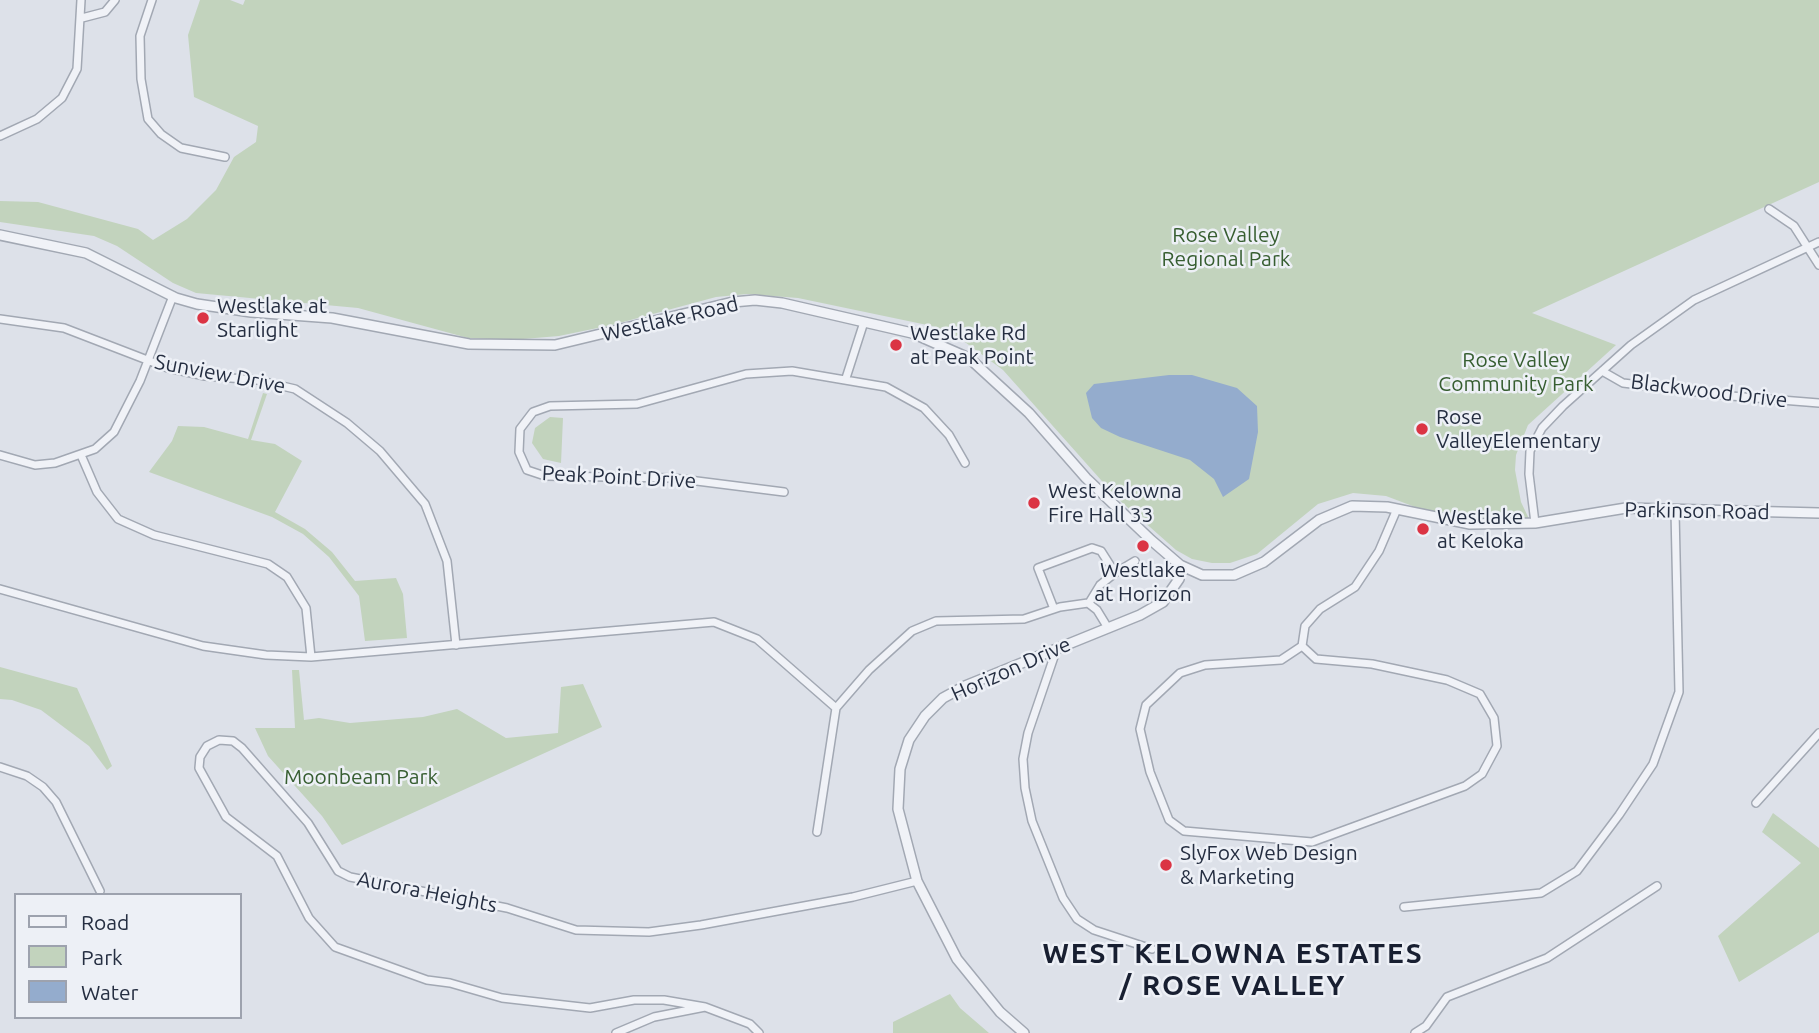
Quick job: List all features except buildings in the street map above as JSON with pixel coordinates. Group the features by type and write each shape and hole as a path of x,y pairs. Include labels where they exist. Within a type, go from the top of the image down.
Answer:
{"street":[{"path":"0,136 37,119 62,98 77,69 81,0"},
{"path":"82,18 105,12 115,0"},
{"path":"152,0 140,36 141,79 148,119 161,134 181,148 225,157"},
{"path":"1769,209 1794,226 1819,265"},
{"name":"Westlake Road","path":"0,235 86,253 173,296 197,304 251,312 332,318 469,344 555,345 733,302 755,300 912,333 969,358 1029,413 1086,478 1180,565 1202,575 1234,575 1264,562 1336,511 1352,506 1397,509 1470,524 1535,523"},
{"path":"1535,523 1528,474 1530,451 1542,428 1631,345 1695,300 1819,242"},
{"path":"0,455 35,465 55,464 95,449 114,432 148,360 173,296"},
{"name":"Sunview Drive","path":"0,319 64,328 148,360 205,376 257,380 295,389 347,423 380,451 425,504 447,561 456,645"},
{"path":"846,378 864,322"},
{"name":"Peak Point Drive","path":"784,492 673,478 545,476 527,470 519,452 520,429 533,412 550,406 637,404 746,374 792,371 846,378 886,387 923,408 949,435 965,463"},
{"name":"Blackwood Drive","path":"1602,371 1623,383 1819,403"},
{"path":"81,455 97,492 118,519 154,535 268,564 287,577 306,608 311,657"},
{"name":"Parkinson Road","path":"1535,523 1626,508 1819,513"},
{"path":"1302,646 1315,659 1372,664 1447,680 1480,694 1494,718 1497,746 1482,774 1465,786 1312,842 1184,831 1169,820 1150,772 1140,729 1146,705 1180,673 1205,665 1281,660 1302,646 1305,626 1320,609 1355,587 1379,551 1397,509"},
{"path":"1404,907 1541,893 1577,871 1619,814 1653,764 1679,692 1675,511"},
{"path":"1054,609 1038,568 1092,548 1101,551 1115,573"},
{"path":"1088,604 1100,584 1135,561"},
{"name":"Horizon Drive","path":"1024,1033 992,1004 957,960 917,881 898,809 900,769 909,740 925,716 943,698 965,686 1108,628 1163,602 1179,579 1180,565"},
{"path":"0,589 235,653 311,657 713,622 757,639 836,708"},
{"path":"1088,604 1108,628"},
{"path":"817,832 836,708 897,643 925,625 948,619 1024,619 1054,609 1088,604"},
{"path":"1057,648 1028,733 1023,759 1025,789 1032,821 1063,898 1077,919 1094,930 1152,950"},
{"path":"1755,803 1819,733"},
{"name":"Aurora Heights","path":"705,1007 664,1000 634,1000 590,1008 502,998 450,983 427,980 335,947 309,918 276,856 226,817 199,768 200,757 207,746 219,740 233,741 242,748 308,823 338,872 350,877 507,908 576,930 649,932 826,902 917,881"},
{"path":"0,767 27,776 43,786 56,802 100,891"},
{"path":"1415,1033 1426,1026 1447,997 1547,958 1657,886"},
{"path":"615,1033 654,1017 705,1007 750,1024 759,1033"}],"green space":[{"name":"Rose Valley Regional Park","path":"200,0 230,0 243,5 245,0 1819,0 1819,182 1532,313 1616,345 1528,425 1516,455 1515,470 1521,502 1530,521 1431,513 1386,496 1353,493 1318,504 1257,554 1230,563 1212,563 1192,559 1176,550 1117,498 1003,370 958,337 932,326 798,298 747,294 716,297 612,325 559,336 511,340 468,338 358,308 196,293 173,283 117,246 94,236 0,222 0,201 38,202 138,229 153,240 187,219 216,190 234,157 256,142 258,126 194,97 188,35"},
{"path":"263,393 267,394 251,440 275,444 302,461 275,512 305,529 332,552 355,581 396,578 403,594 407,638 365,641 359,596 329,557 303,534 272,517 149,472 172,441 178,426 204,427 248,439"},
{"path":"550,417 563,418 561,463 543,459 532,443 535,428"},
{"path":"0,667 77,688 112,766 107,770 89,746 41,710 12,700 0,699"},
{"name":"Moonbeam Park","path":"292,670 299,670 304,720 319,718 350,723 423,717 457,709 506,738 558,733 561,687 583,684 602,727 342,845 322,816 268,756 255,728 295,728"},
{"path":"1773,813 1819,848 1819,932 1739,982 1718,936 1801,863 1762,832"},
{"path":"950,994 960,1008 989,1033 893,1033 893,1022"}],"water":[{"path":"1169,375 1192,375 1237,388 1257,406 1258,432 1249,479 1223,497 1214,479 1190,460 1120,437 1101,428 1092,418 1086,393 1094,384"}],"place":[{"name":"Westlake at Starlight","path":"203,318"},
{"name":"Westlake Rd at Peak Point","path":"896,345"},
{"name":"Rose ValleyElementary","path":"1422,429"},
{"name":"West Kelowna Fire Hall 33","path":"1034,503"},
{"name":"Westlake at Keloka","path":"1423,529"},
{"name":"Westlake at Horizon","path":"1143,546"},
{"name":"SlyFox Web Design & Marketing","path":"1166,865"}],"district":[{"name":"WEST KELOWNA ESTATES / ROSE VALLEY","path":"1233,970"}],"park label":[{"name":"Rose Valley Community Park","path":"1516,372"}]}
